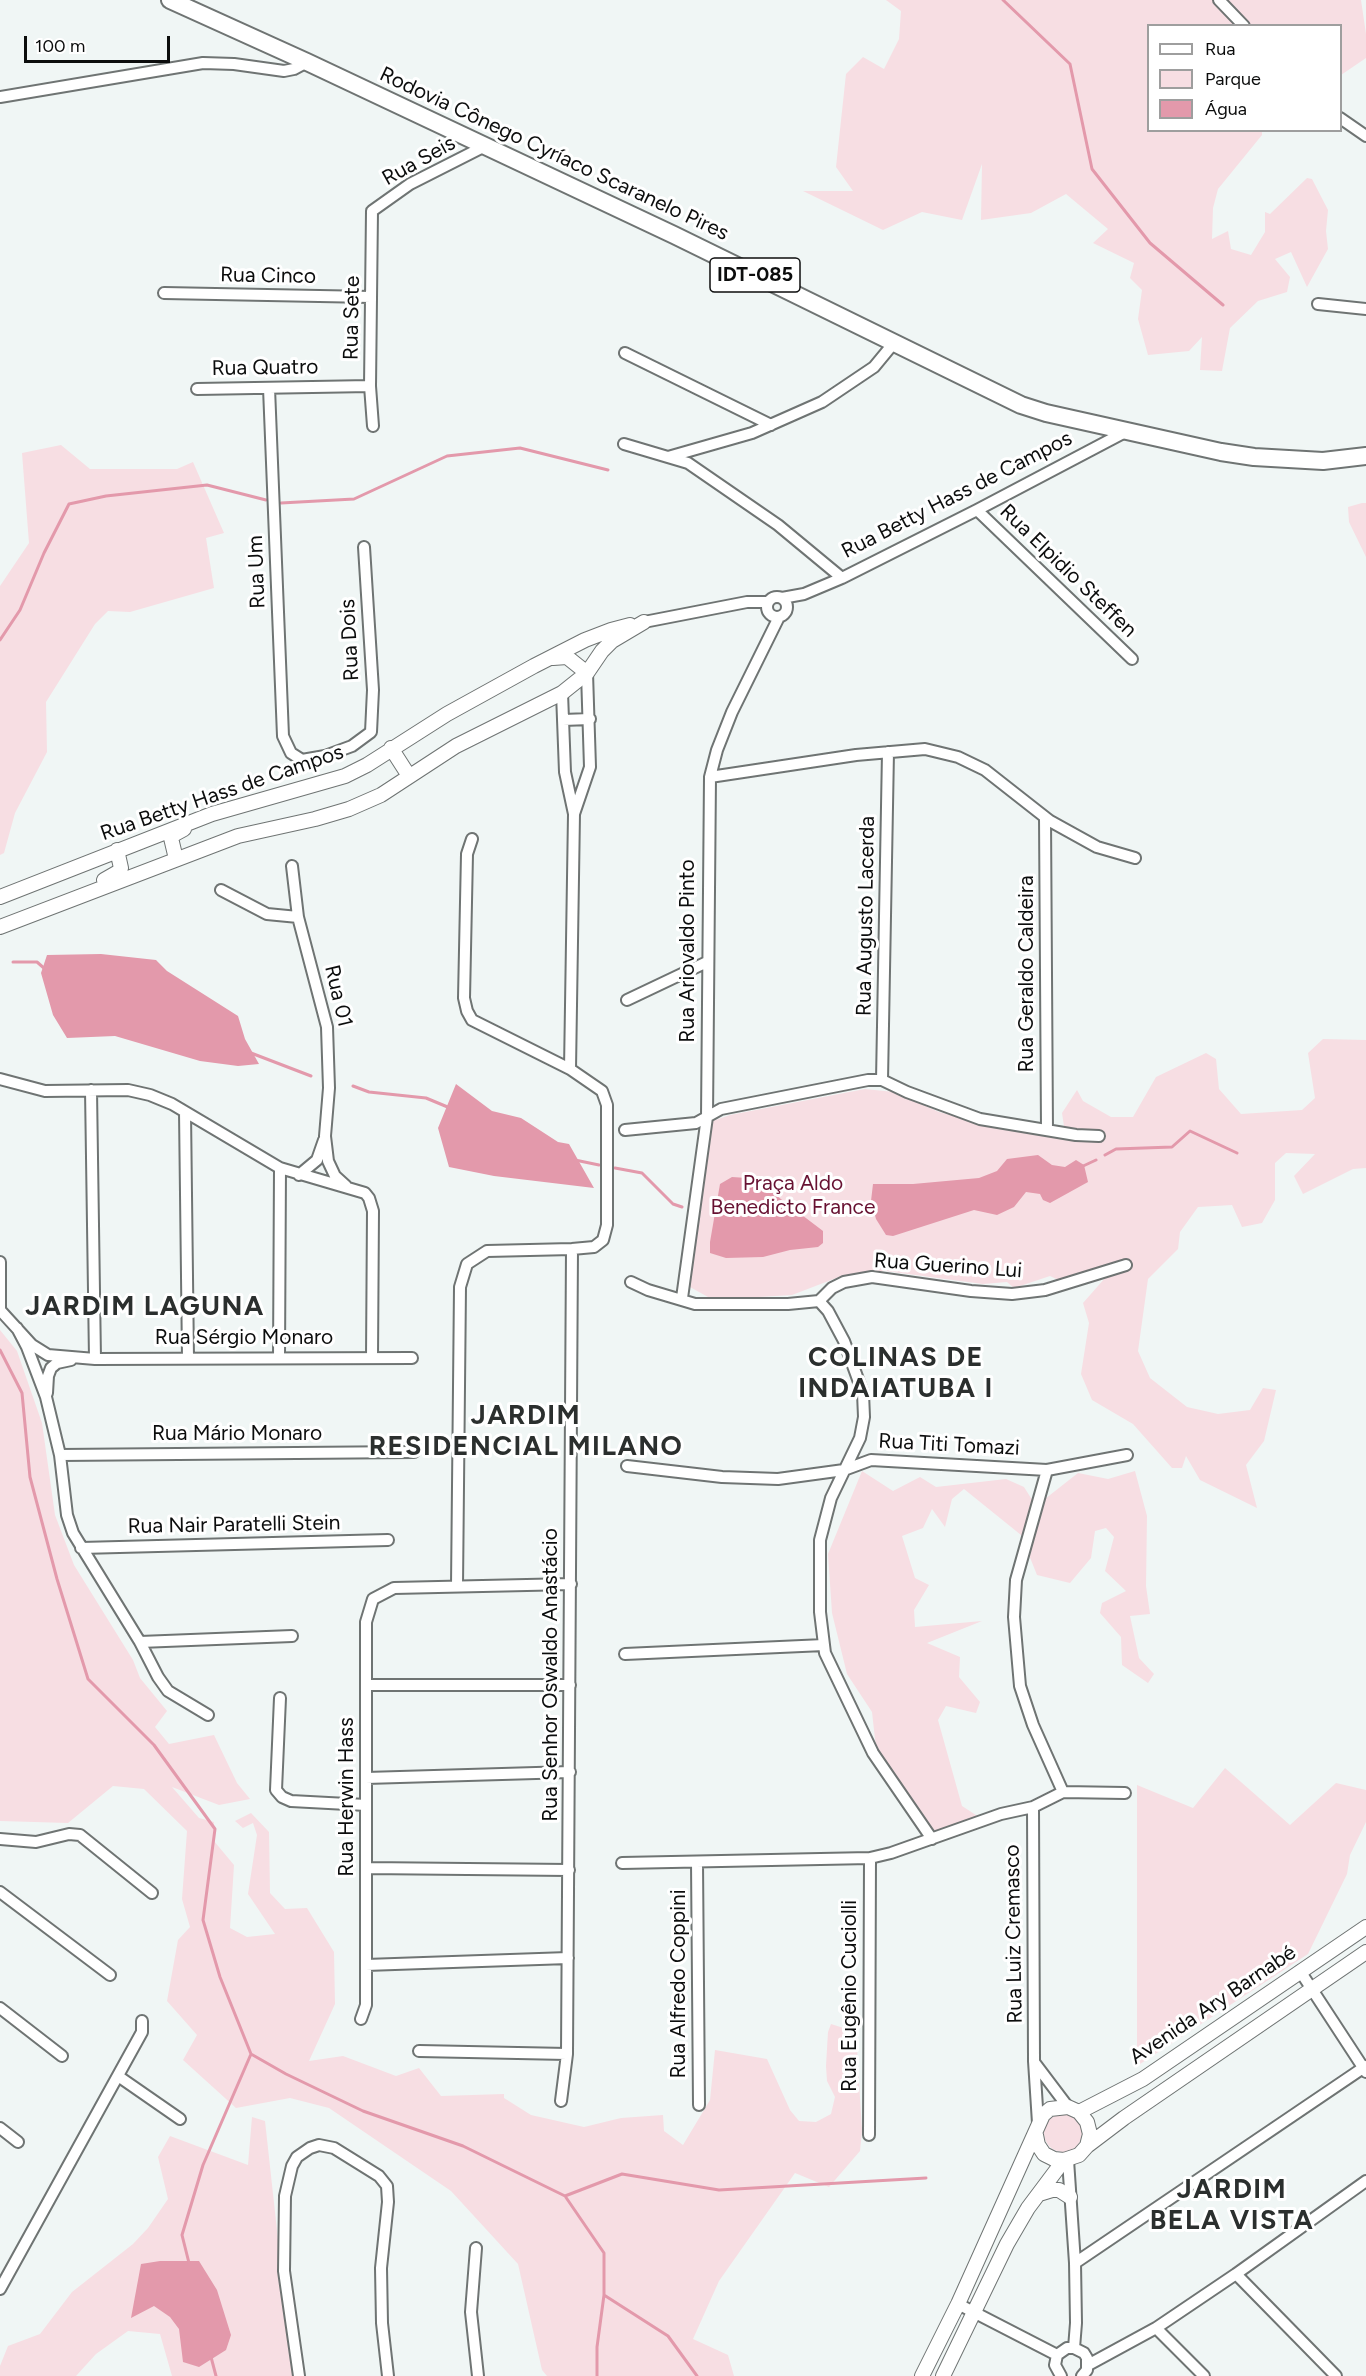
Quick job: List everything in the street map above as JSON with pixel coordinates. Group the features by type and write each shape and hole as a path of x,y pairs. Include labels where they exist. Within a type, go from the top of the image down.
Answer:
{"main road":[{"name":"Rodovia Cônego Cyríaco Scaranelo Pires","path":"170,0 674,235 1021,405 1221,452 1254,457 1323,460 1366,456"}],"street":[{"path":"1219,0 1242,24"},
{"path":"0,97 203,63 234,63 284,71 307,62"},
{"path":"1342,119 1366,136"},
{"name":"Rua Seis","path":"372,211 410,184 485,146"},
{"name":"Rua Sete","path":"372,211 370,386 373,426"},
{"name":"Rua Cinco","path":"165,293 371,297"},
{"path":"1318,304 1366,309"},
{"path":"667,457 752,433 822,402 874,367 893,344"},
{"path":"625,353 771,425"},
{"name":"Rua Quatro","path":"196,389 370,386"},
{"name":"Rua Um","path":"269,388 283,736 291,753 302,760 325,756 352,746 371,732"},
{"name":"Rua Betty Hass de Campos","path":"782,598 804,594 842,578 1128,431"},
{"path":"624,444 688,463 778,525 842,578"},
{"name":"Rua Elpidio Steffen","path":"977,510 1132,659"},
{"name":"Rua Dois","path":"364,547 373,690 371,732"},
{"name":"Rua Betty Hass de Campos","path":"783,614 804,594"},
{"path":"776,597 782,598 788,605 783,614 773,616 768,611 768,602 776,597"},
{"name":"Rua Betty Hass de Campos","path":"0,897 212,814 345,776 367,765 447,714 548,658 610,630 747,602 768,602"},
{"name":"Rua Ariovaldo Pinto","path":"682,1298 707,1117 710,777 717,750 732,712 783,614"},
{"name":"Rua Betty Hass de Campos","path":"0,927 238,836 349,809 381,795 456,746 562,693 587,673 612,641 644,622"},
{"path":"548,658 567,657 587,673 590,767 574,814"},
{"path":"562,693 565,772 574,814 570,1069"},
{"path":"563,720 590,719"},
{"path":"391,748 409,776"},
{"path":"710,777 888,752 925,749 958,757 985,770 1045,818 1097,847 1135,858"},
{"name":"Rua Augusto Lacerda","path":"882,1080 888,752"},
{"path":"177,859 172,843 173,835 212,814"},
{"name":"Rua Geraldo Caldeira","path":"1045,818 1047,1130"},
{"path":"472,839 467,854 464,998 467,1011 472,1020 570,1069 602,1091 607,1105 606,1232 600,1244 572,1249 487,1251 467,1264 460,1287 457,1586 571,1584"},
{"path":"59,903 118,872 121,862 117,850"},
{"name":"Rua 01","path":"292,866 298,917 327,1027 329,1088 325,1136 331,1169 348,1188"},
{"path":"221,890 267,914 298,917"},
{"path":"627,1000 707,962"},
{"path":"0,1078 45,1091 128,1090 150,1095 172,1104 280,1168 362,1192 369,1198 373,1211 372,1357"},
{"path":"625,1130 696,1123 722,1109 867,1080 882,1080 907,1092 980,1119 1099,1136"},
{"path":"91,1090 95,1359"},
{"path":"184,1112 188,1358"},
{"name":"Rua 01","path":"299,1175 316,1160 325,1136"},
{"path":"279,1358 280,1168"},
{"name":"Rua Senhor Oswaldo Anastácio","path":"561,2101 567,2054 572,1249"},
{"path":"0,1262 0,1310"},
{"name":"Rua Guerino Lui","path":"819,1301 832,1288 844,1282 872,1277 971,1291 1012,1294 1045,1290 1126,1265"},
{"path":"631,1282 648,1290 682,1298 695,1304 788,1304 819,1301 828,1311 844,1341 863,1393 864,1417 860,1438 831,1498 820,1540 820,1612 825,1653 873,1753 932,1839"},
{"name":"Rua Sérgio Monaro","path":"0,1310 39,1351 48,1355 95,1359 412,1358"},
{"path":"18,1328 46,1397 60,1455 67,1515 81,1548 168,1691 208,1715"},
{"path":"46,1397 51,1368 57,1363 77,1358"},
{"name":"Rua Mário Monaro","path":"60,1455 414,1452"},
{"name":"Rua Titi Tomazi","path":"627,1466 722,1477 778,1479 844,1470 871,1460 1047,1470 1127,1455"},
{"path":"1047,1470 1016,1580 1014,1617 1020,1686 1033,1725 1063,1792"},
{"name":"Rua Nair Paratelli Stein","path":"81,1548 388,1540"},
{"name":"Rua Herwin Hass","path":"362,2019 366,2005 366,1622 373,1599 394,1588 457,1586"},
{"path":"140,1642 292,1636"},
{"path":"625,1654 824,1645"},
{"path":"366,1685 570,1684"},
{"path":"280,1698 276,1790 282,1797 291,1801 366,1805"},
{"path":"366,1778 570,1772"},
{"path":"622,1863 870,1858 1001,1814 1033,1807 1063,1792 1125,1793"},
{"name":"Rua Luiz Cremasco","path":"1033,1807 1034,2061 1037,2129"},
{"path":"0,1839 36,1842 69,1833 80,1835 152,1893"},
{"name":"Rua Eugênio Cuciolli","path":"869,2135 870,1858"},
{"name":"Rua Alfredo Coppini","path":"698,1862 699,2105"},
{"path":"366,1868 569,1870"},
{"path":"0,1892 110,1975"},
{"name":"Avenida Ary Barnabé","path":"1037,2129 1050,2109 1074,2110 1143,2079 1366,1927"},
{"name":"Avenida Ary Barnabé","path":"943,2376 1007,2244 1039,2194 1066,2160 1079,2155 1087,2146 1124,2118 1366,1952"},
{"path":"366,1965 568,1958"},
{"path":"1075,2263 1365,2069 1300,1971"},
{"path":"0,2008 62,2055"},
{"path":"0,2289 142,2032 142,2021"},
{"path":"419,2051 567,2054"},
{"path":"1034,2061 1053,2089 1087,2122 1090,2134 1087,2146"},
{"path":"118,2076 180,2120"},
{"path":"0,2127 18,2142"},
{"path":"1037,2129 1038,2145 1044,2154 1053,2159 1066,2160 1075,2263 1074,2348"},
{"path":"922,2376 958,2304 1037,2129"},
{"path":"299,2376 284,2271 283,2244 288,2181 294,2161 300,2154 320,2145 334,2148 379,2176 387,2186 388,2202 381,2268 382,2323 388,2376"},
{"path":"1082,2376 1088,2365 1156,2328 1366,2181"},
{"path":"1039,2194 1059,2190 1070,2197"},
{"path":"476,2248 471,2312 478,2376"},
{"path":"1236,2274 1336,2376"},
{"path":"958,2304 1057,2355"},
{"path":"1156,2328 1204,2376"},
{"path":"1059,2375 1055,2365 1057,2355 1067,2348 1074,2348 1084,2353 1088,2365"}],"green space":[{"path":"886,0 1361,0 1366,34 1366,58 1342,74 1342,24 1147,24 1147,132 1262,132 1262,135 1218,189 1213,208 1212,239 1228,231 1231,249 1251,255 1265,232 1265,212 1270,214 1307,178 1312,179 1328,210 1326,231 1328,249 1307,287 1291,252 1275,259 1290,277 1287,292 1258,301 1230,328 1222,371 1200,370 1202,337 1189,351 1148,355 1138,319 1142,290 1130,278 1134,263 1093,243 1108,229 1066,194 1031,213 981,220 982,164 962,220 922,212 883,230 803,191 853,191 836,167 846,74 863,57 884,69 899,39 901,11"},
{"path":"61,445 90,469 177,469 193,462 224,533 206,538 214,588 130,612 108,611 95,624 46,702 47,752 15,813 4,853 0,855 0,586 29,543 22,453"},
{"path":"1366,503 1366,557 1349,522 1348,507"},
{"name":"Praça Aldo Benedicto France","path":"1323,1039 1366,1040 1366,1168 1353,1169 1303,1194 1294,1176 1315,1154 1286,1153 1275,1163 1275,1200 1262,1223 1242,1227 1232,1205 1198,1207 1180,1232 1178,1249 1148,1279 1138,1351 1150,1378 1187,1407 1218,1414 1250,1410 1263,1388 1276,1390 1264,1441 1246,1465 1257,1508 1200,1480 1186,1456 1182,1468 1172,1468 1133,1424 1092,1400 1081,1374 1089,1323 1083,1303 1105,1278 1105,1266 1069,1285 1050,1276 1014,1288 1007,1282 983,1284 885,1271 839,1277 792,1295 742,1298 708,1297 690,1287 707,1123 730,1115 865,1089 894,1092 939,1112 991,1126 1045,1135 1065,1133 1062,1113 1077,1090 1083,1101 1111,1117 1133,1117 1156,1077 1206,1053 1216,1059 1219,1089 1241,1114 1302,1110 1315,1098 1308,1053"},
{"path":"0,1330 17,1351 42,1423 55,1515 74,1565 133,1660 140,1678 167,1711 155,1727 169,1744 214,1735 237,1783 250,1799 219,1805 172,1787 199,1818 214,1822 214,1841 234,1865 230,1928 247,1937 275,1934 248,1894 257,1835 253,1823 243,1828 235,1821 251,1813 269,1832 270,1893 285,1909 307,1908 334,1952 335,2004 309,2061 343,2056 396,2076 419,2068 441,2096 504,2094 504,2098 531,2115 584,2127 621,2118 663,2115 664,2131 683,2145 710,2100 715,2050 767,2059 790,2110 799,2121 816,2122 831,2114 835,2097 827,2081 826,2066 828,2032 831,2024 856,2032 862,2131 860,2151 829,2187 795,2173 719,2281 693,2339 728,2355 734,2376 547,2376 542,2370 518,2264 451,2191 329,2108 290,2098 236,2108 183,2060 197,2035 167,2001 178,1940 190,1927 182,1899 187,1831 144,1789 113,1786 68,1823 0,1821"},
{"path":"862,1471 893,1491 920,1477 936,1487 1006,1479 1024,1487 1036,1506 1078,1473 1108,1479 1135,1471 1147,1516 1146,1586 1150,1614 1130,1616 1139,1658 1154,1674 1148,1683 1122,1665 1121,1637 1100,1613 1102,1603 1126,1591 1105,1571 1114,1537 1106,1528 1095,1531 1091,1558 1070,1583 1037,1575 1021,1535 964,1489 952,1499 945,1527 932,1509 923,1528 902,1536 915,1578 929,1585 914,1610 915,1627 982,1621 927,1643 960,1657 959,1677 980,1702 976,1713 946,1706 938,1720 962,1806 979,1817 963,1835 935,1833 876,1748 872,1712 847,1674 832,1613 828,1554"},
{"path":"1225,1768 1290,1825 1336,1783 1366,1790 1366,1822 1350,1855 1347,1874 1308,1954 1137,2066 1137,1785 1193,1808"},
{"path":"1063,2114 1076,2120 1082,2133 1076,2146 1063,2152 1050,2146 1044,2133 1050,2120"},
{"path":"252,2117 265,2121 293,2376 172,2376 160,2334 128,2331 96,2354 76,2376 0,2376 0,2366 8,2346 40,2334 72,2292 133,2244 148,2228 168,2199 158,2157 170,2136 248,2165"}],"water":[{"path":"101,954 156,960 167,971 238,1016 245,1039 259,1064 238,1066 200,1061 115,1036 67,1038 53,1015 41,973 47,955"},
{"path":"456,1084 492,1111 521,1118 558,1142 569,1144 594,1188 494,1176 449,1167 438,1128"},
{"path":"1038,1155 1052,1165 1065,1167 1076,1160 1084,1165 1088,1182 1050,1203 1043,1200 1040,1194 1026,1192 1014,1207 997,1215 974,1210 893,1236 886,1235 876,1219 871,1201 873,1184 913,1184 979,1178 997,1171 1007,1159"},
{"path":"732,1177 747,1178 769,1190 823,1231 823,1243 818,1247 790,1250 763,1257 726,1258 710,1253 720,1184"},
{"path":"160,2261 199,2261 217,2290 231,2335 226,2350 199,2367 183,2362 179,2329 170,2317 154,2306 131,2318 141,2264"}],"waterway":[{"path":"1003,0 1070,64 1092,169 1150,243 1223,305"},
{"path":"281,503 354,499 447,456 520,448 608,470"},
{"path":"0,640 20,610 44,553 69,504 106,496 207,485 266,500"},
{"path":"13,962 37,962 45,969"},
{"path":"251,1053 311,1076"},
{"path":"353,1086 369,1092 426,1098 450,1108"},
{"path":"1105,1155 1116,1149 1172,1147 1190,1131 1237,1153"},
{"path":"575,1160 599,1165"},
{"path":"1081,1167 1096,1160"},
{"path":"615,1168 642,1173 673,1204 682,1207"},
{"path":"0,1350 22,1393 30,1477 57,1579 88,1679 154,1745 215,1829 203,1920 220,1977 251,2054 203,2165 182,2235 189,2263"},
{"path":"251,2054 286,2074 363,2111 463,2146 565,2196 604,2253 604,2295 597,2347 597,2376"},
{"path":"565,2196 622,2174 719,2190 926,2178"},
{"path":"604,2295 668,2336 697,2376"},
{"path":"211,2357 216,2376"}],"district":[{"name":"JARDIM LAGUNA","path":"145,1307"},
{"name":"COLINAS DE INDAIATUBA I","path":"896,1374"},
{"name":"JARDIM RESIDENCIAL MILANO","path":"526,1432"},
{"name":"JARDIM BELA VISTA","path":"1232,2206"}]}
